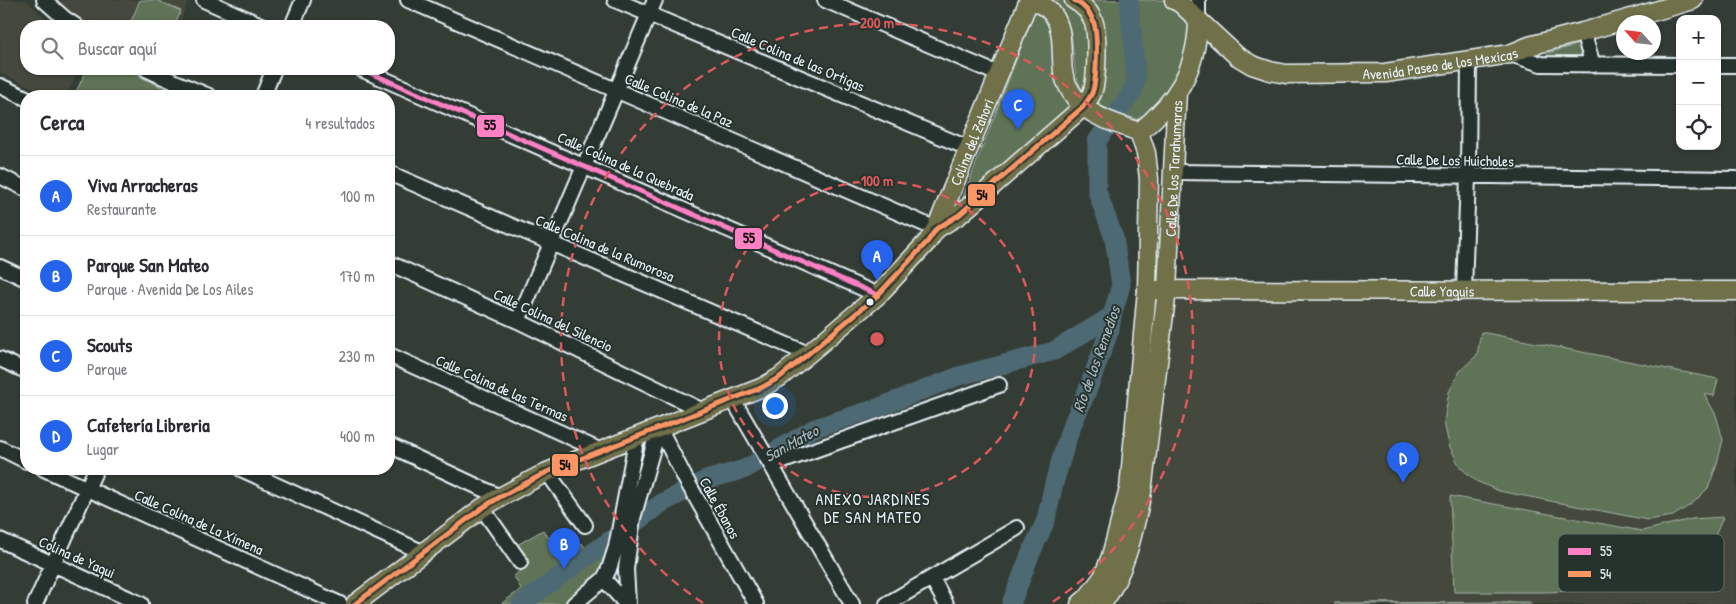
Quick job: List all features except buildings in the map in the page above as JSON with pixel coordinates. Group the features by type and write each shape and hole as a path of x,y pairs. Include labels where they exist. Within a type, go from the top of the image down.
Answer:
{"main road":[{"name":"Colina del Zahori","path":"936,229 998,74 1030,0"},
{"path":"1030,0 1048,9 1055,18 1062,39 1063,73 1070,90 1089,110 1139,132"},
{"path":"355,604 482,508 500,497 547,472 763,386 780,377 808,354 878,295 928,242 936,229 959,215 1089,110 1095,70 1096,35 1094,23 1090,15 1083,6 1074,0"},
{"name":"Avenida Paseo de los Mexicas","path":"1177,2 1237,56 1264,69 1286,74 1399,72 1510,54 1529,46 1693,0"},
{"path":"1177,92 1190,69 1195,54 1198,38 1198,21"},
{"name":"Calle De los Tarahumaras","path":"1080,604 1103,577 1111,556 1129,489 1148,290 1149,179 1146,153 1139,132 1152,122 1177,92"},
{"name":"Calle De los Tarahumaras","path":"1102,604 1111,593 1121,572 1138,516 1142,492 1167,290 1177,92"},
{"name":"Calle Yaquis","path":"1148,290 1736,291"}],"street":[{"path":"44,0 69,20"},
{"path":"204,0 249,20"},
{"path":"295,20 304,0"},
{"name":"Calle Colina de la Paz","path":"408,0 936,229"},
{"name":"Calle Colina de las Ortigas","path":"615,0 968,148"},
{"path":"518,321 655,0"},
{"path":"825,0 998,74"},
{"path":"1198,0 1198,21"},
{"path":"1584,32 1593,65"},
{"path":"1510,54 1541,64 1676,65"},
{"path":"1464,290 1468,176 1469,60"},
{"path":"1721,65 1736,65"},
{"path":"160,75 195,90"},
{"path":"265,90 272,75"},
{"name":"Calle Colina de la Quebrada","path":"375,75 878,295"},
{"path":"0,86 20,95"},
{"name":"Calle De Los Huicholes","path":"1173,172 1736,179"},
{"path":"0,176 20,185"},
{"name":"Calle Colina de la Rumorosa","path":"395,176 808,354"},
{"name":"Calle Colina del Silencio","path":"395,266 518,321 702,410"},
{"path":"0,267 20,276"},
{"name":"Calle Colina de las Termas","path":"395,358 601,451"},
{"path":"0,359 20,368"},
{"path":"770,462 999,385"},
{"path":"732,398 852,604"},
{"path":"627,517 659,427"},
{"name":"Calle Ébanos","path":"659,427 684,478 756,604"},
{"path":"627,604 626,569 622,548 637,436"},
{"path":"0,448 20,457"},
{"path":"395,448 500,497"},
{"path":"547,472 585,525"},
{"name":"Calle Colina de La Ximena","path":"58,475 340,604"},
{"path":"35,604 93,475"},
{"path":"254,475 424,553"},
{"path":"482,508 520,562"},
{"path":"887,604 1017,528"},
{"name":"Colina de Yaqui","path":"0,540 141,604"},
{"path":"574,604 604,578 622,548"},
{"path":"604,578 627,604"},
{"path":"932,578 946,604"}],"shaded area":[{"path":"0,0 26,0 47,20 20,20 20,75 76,75 69,90 38,90 0,73"},
{"path":"44,0 188,0 181,20 69,20"},
{"path":"1167,290 1432,300 1736,297 1736,604 1112,604 1127,586"}],"green space":[{"path":"140,0 156,0 181,11 177,20 132,20"},
{"path":"1053,0 1163,0 1178,7 1193,26 1181,71 1166,94 1139,120 1117,113 1096,103 1080,86 1074,66 1068,23"},
{"path":"1036,9 1050,19 1074,107 958,210"},
{"path":"1580,44 1582,60 1572,62 1544,57 1548,53"},
{"path":"84,75 137,75 167,90 77,90"},
{"path":"1481,332 1718,379 1714,396 1704,394 1716,415 1723,440 1708,488 1693,503 1673,516 1648,520 1499,491 1476,481 1460,467 1449,445 1444,422 1449,392 1460,371 1477,355"},
{"path":"1450,496 1642,531 1692,519 1723,517 1716,534 1558,534 1558,592 1454,592"},
{"path":"543,530 563,556 582,543 587,552 613,538 604,579 574,604 501,604 521,589 514,576 529,563 517,545"},
{"path":"1529,602 1532,604 1334,604 1335,603"}],"waterway":[{"name":"Río de los Remedios","path":"1011,604 1046,520 1054,483 1070,430 1088,389 1110,329 1121,285 1114,238 1097,191 1097,141 1133,91 1136,77 1129,0"},
{"name":"San Mateo","path":"521,604 662,503 706,480 745,469 815,428 877,408 959,376 1054,351 1112,316"}],"transit line":[{"name":"54","path":"355,604 482,508 500,497 547,472 763,387 780,377 808,354 878,295 928,241 936,229 959,215 1083,107 1094,87 1096,38 1091,16 1074,0"},
{"name":"55","path":"375,75 878,295"}],"place":[{"name":"Scouts","path":"1018,130"},
{"name":"Viva Arracheras","path":"877,281"},
{"name":"Cafetería Libreria","path":"1403,483"},
{"name":"Parque San Mateo","path":"564,569"}],"district":[{"name":"ANEXO JARDINES DE SAN MATEO","path":"873,508"}]}
